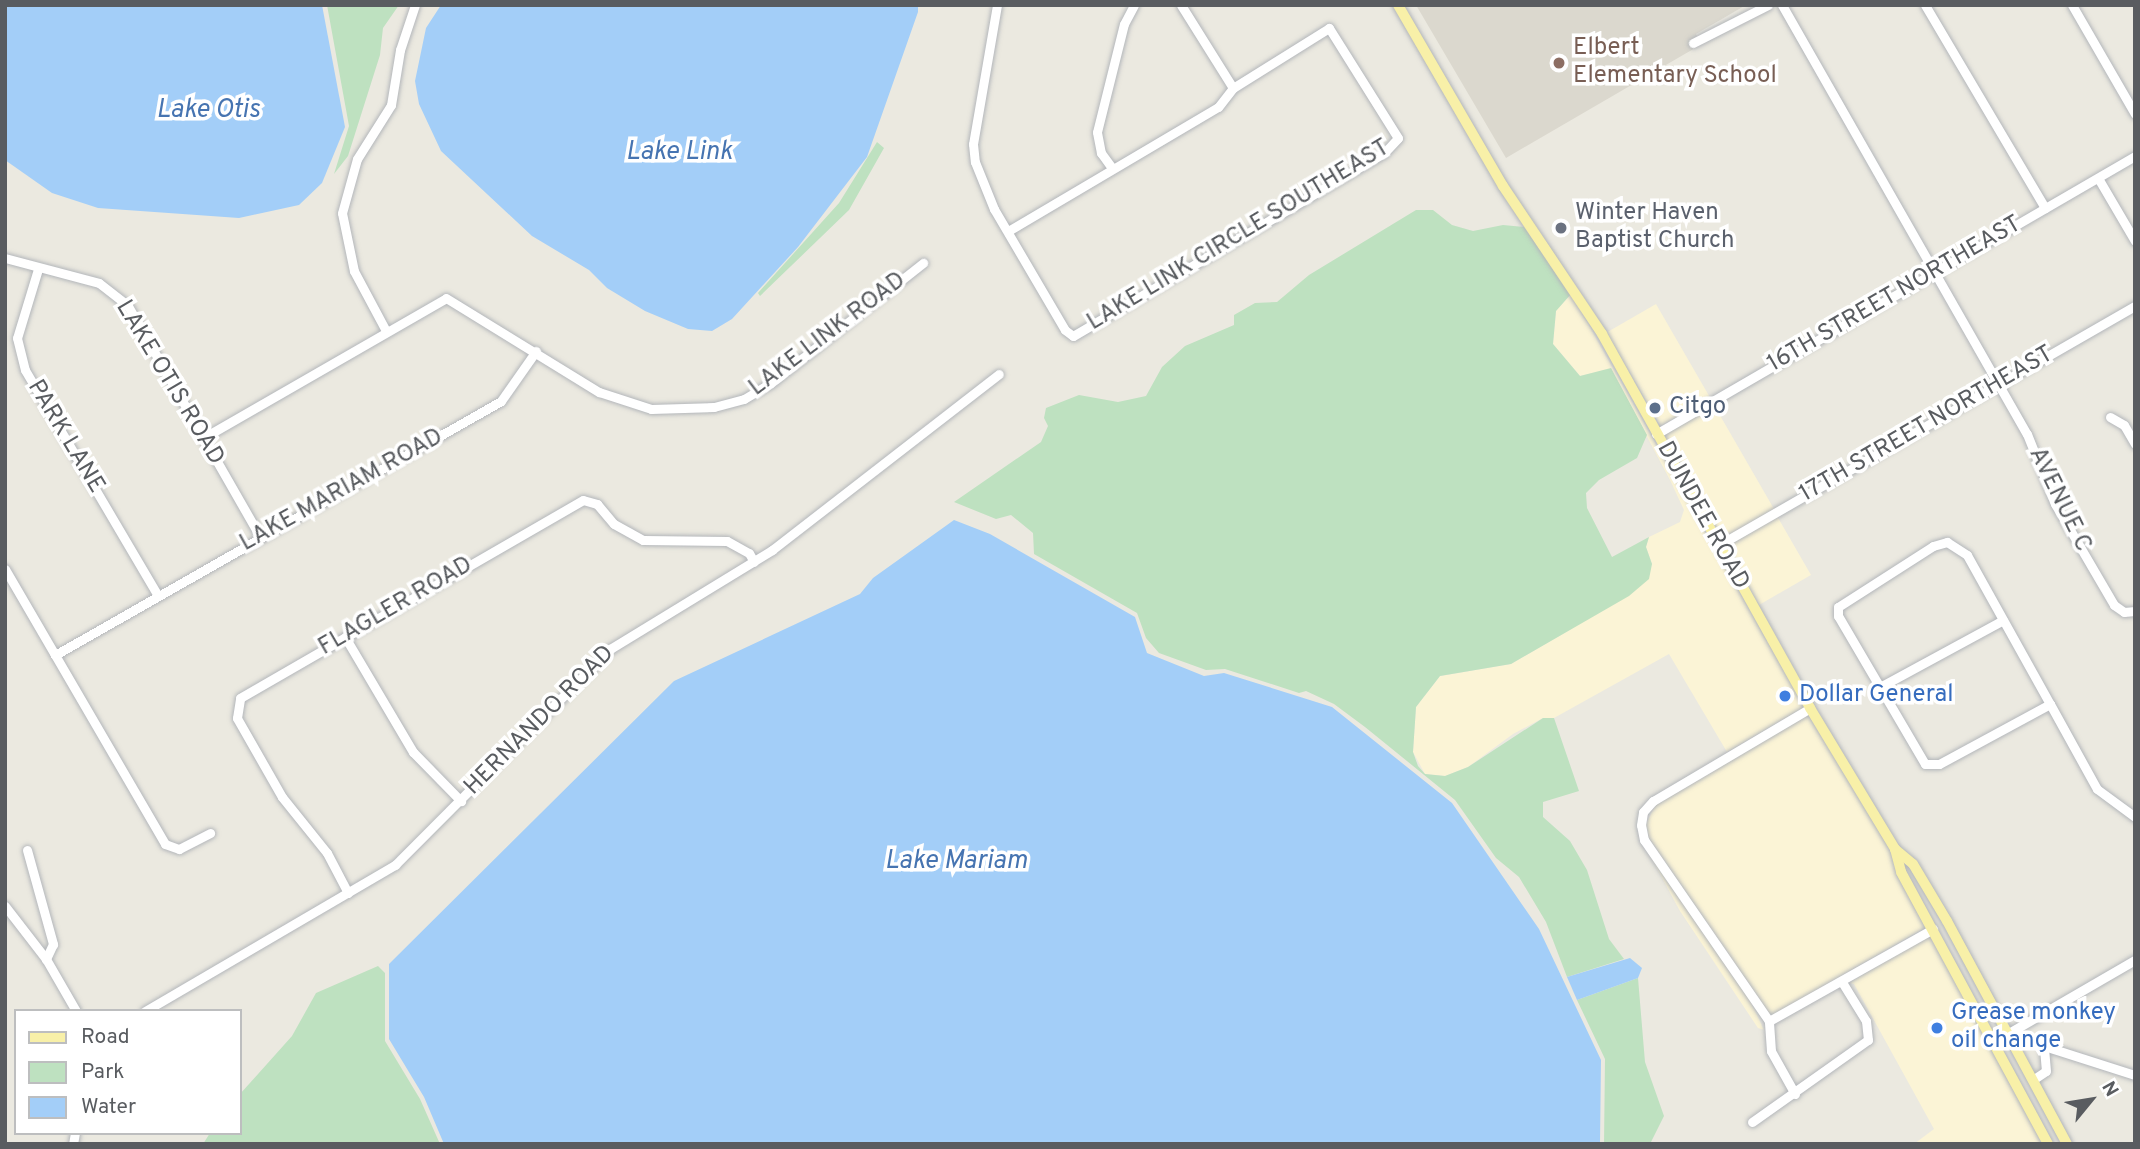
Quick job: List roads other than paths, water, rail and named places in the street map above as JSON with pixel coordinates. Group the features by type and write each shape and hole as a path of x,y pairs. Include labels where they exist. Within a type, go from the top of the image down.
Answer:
{"main road":[{"name":"DUNDEE ROAD","path":"1398,5 1509,196 1602,334 1810,708 1895,849 1920,875 2009,1032 2067,1144"},
{"name":"DUNDEE ROAD","path":"1895,849 1900,872 1995,1041 2048,1144"}],"street":[{"path":"385,329 354,271 342,213 357,159 391,105 400,50 415,5"},
{"path":"997,5 973,144 980,180 1007,231 1218,107 1233,88 1181,5"},
{"path":"1112,168 1101,152 1097,132 1124,24 1135,5"},
{"path":"1693,43 1768,5"},
{"name":"AVENUE C","path":"1782,5 2036,453 2055,504 2114,605 2124,612 2135,611"},
{"path":"1925,5 2045,208"},
{"path":"2072,5 2135,114"},
{"name":"LAKE LINK CIRCLE SOUTHEAST","path":"1007,231 1073,336 1385,152 1398,138 1329,28 1233,88"},
{"name":"16TH STREET NORTHEAST","path":"1656,434 2135,156"},
{"path":"2098,178 2135,242"},
{"name":"LAKE OTIS ROAD","path":"5,258 38,269 99,283 128,306 261,538"},
{"name":"LAKE LINK ROAD","path":"536,351 599,392 628,403 683,411 714,408 744,399 771,383 923,263"},
{"name":"PARK LANE","path":"38,269 18,338 25,370 158,594"},
{"path":"203,438 385,329 446,298 463,304 536,351"},
{"name":"17TH STREET NORTHEAST","path":"1718,545 2135,306"},
{"name":"LAKE MARIAM ROAD","path":"55,655 501,401 536,351"},
{"name":"HERNANDO ROAD","path":"148,1009 348,893 415,848 610,649 754,562 999,374"},
{"path":"2110,417 2124,425 2135,444"},
{"name":"FLAGLER ROAD","path":"348,893 327,853 282,797 235,712 240,698 583,499 597,504 614,524 643,540 727,541 749,553 754,562"},
{"path":"2050,704 1939,764 1925,764 1838,616 1838,607 1933,546 1947,542 1966,555 2003,620 2050,704 2097,789 2135,817"},
{"path":"5,569 165,844 178,849 211,833"},
{"path":"1878,688 2003,620"},
{"path":"345,637 413,752 461,801"},
{"path":"1795,1094 1770,1051 1769,1021 1644,840 1642,819 1653,800 1810,708"},
{"path":"27,850 53,944 46,959"},
{"path":"5,906 46,959 75,1009"},
{"path":"1769,1021 1933,929"},
{"path":"1995,1041 2135,960"},
{"path":"1752,1122 1868,1041 1866,1021 1842,982"},
{"path":"2034,1079 2046,1072 2044,1046 2135,1074"}],"water":[{"name":"Lake Otis","path":"5,5 322,5 345,127 322,183 299,205 239,218 98,208 52,193 5,160"},
{"name":"Lake Link","path":"441,5 918,5 918,12 867,157 798,247 732,319 712,331 688,329 645,311 607,288 589,270 532,236 441,151 419,104 415,81 426,28"},
{"name":"Lake Mariam","path":"954,520 990,534 1135,617 1147,653 1204,676 1224,673 1332,707 1452,803 1539,929 1601,1060 1600,1144 444,1144 424,1097 389,1039 389,964 674,681 860,594 873,578"},
{"path":"1630,958 1642,968 1638,978 1577,1000 1567,977"}],"place":[{"name":"Elbert Elementary School","path":"1559,63"},
{"name":"Winter Haven Baptist Church","path":"1561,228"},
{"name":"Citgo","path":"1655,408"},
{"name":"Dollar General","path":"1785,696"},
{"name":"Grease monkey oil change","path":"1937,1028"}]}
